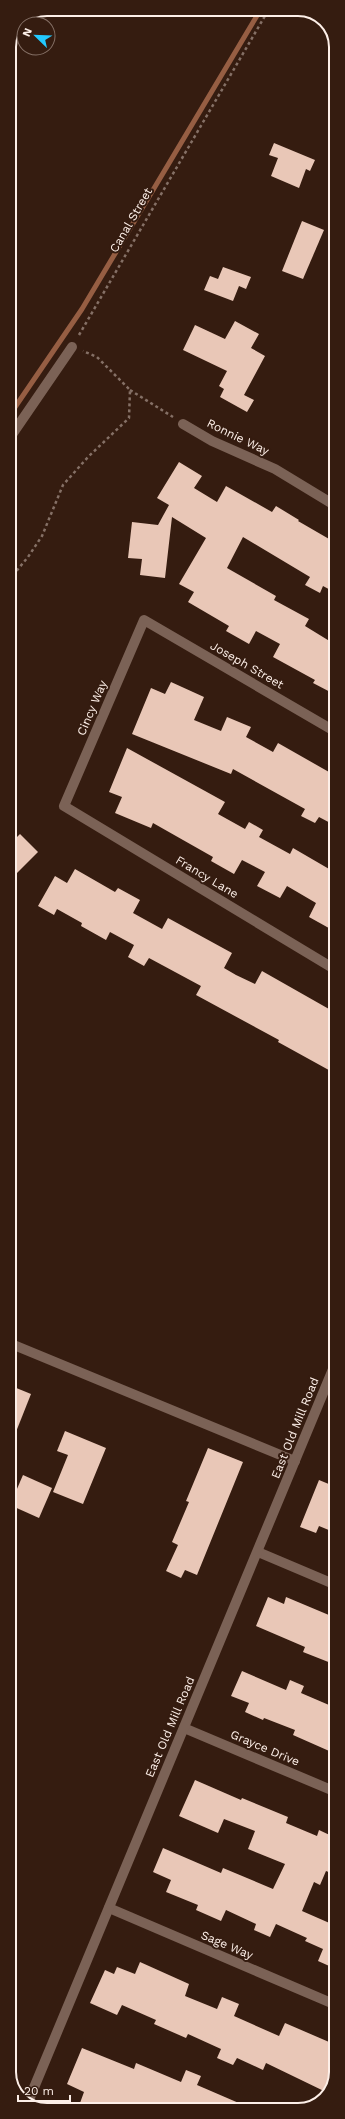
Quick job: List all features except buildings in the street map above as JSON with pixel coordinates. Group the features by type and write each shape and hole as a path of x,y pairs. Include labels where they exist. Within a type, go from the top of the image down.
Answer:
{"street":[{"path":"16,429 72,347"},
{"name":"Ronnie Way","path":"183,424 212,441 275,469 329,502"},
{"name":"Joseph Street","path":"144,620 329,728"},
{"name":"Cincy Way","path":"64,806 144,620"},
{"name":"Francy Lane","path":"64,806 329,966"},
{"path":"16,1347 295,1461"},
{"name":"East Old Mill Road","path":"30,2098 329,1379"},
{"path":"258,1552 329,1582"},
{"name":"Grayce Drive","path":"184,1728 329,1789"},
{"name":"Sage Way","path":"109,1908 329,2002"}],"path":[{"name":"Canal Street","path":"72,347 265,16"},
{"path":"72,347 97,357 130,390 183,424"},
{"path":"16,572 42,536 63,485 129,418 130,390"}],"waterway":[{"path":"16,406 82,309 257,16"}]}
